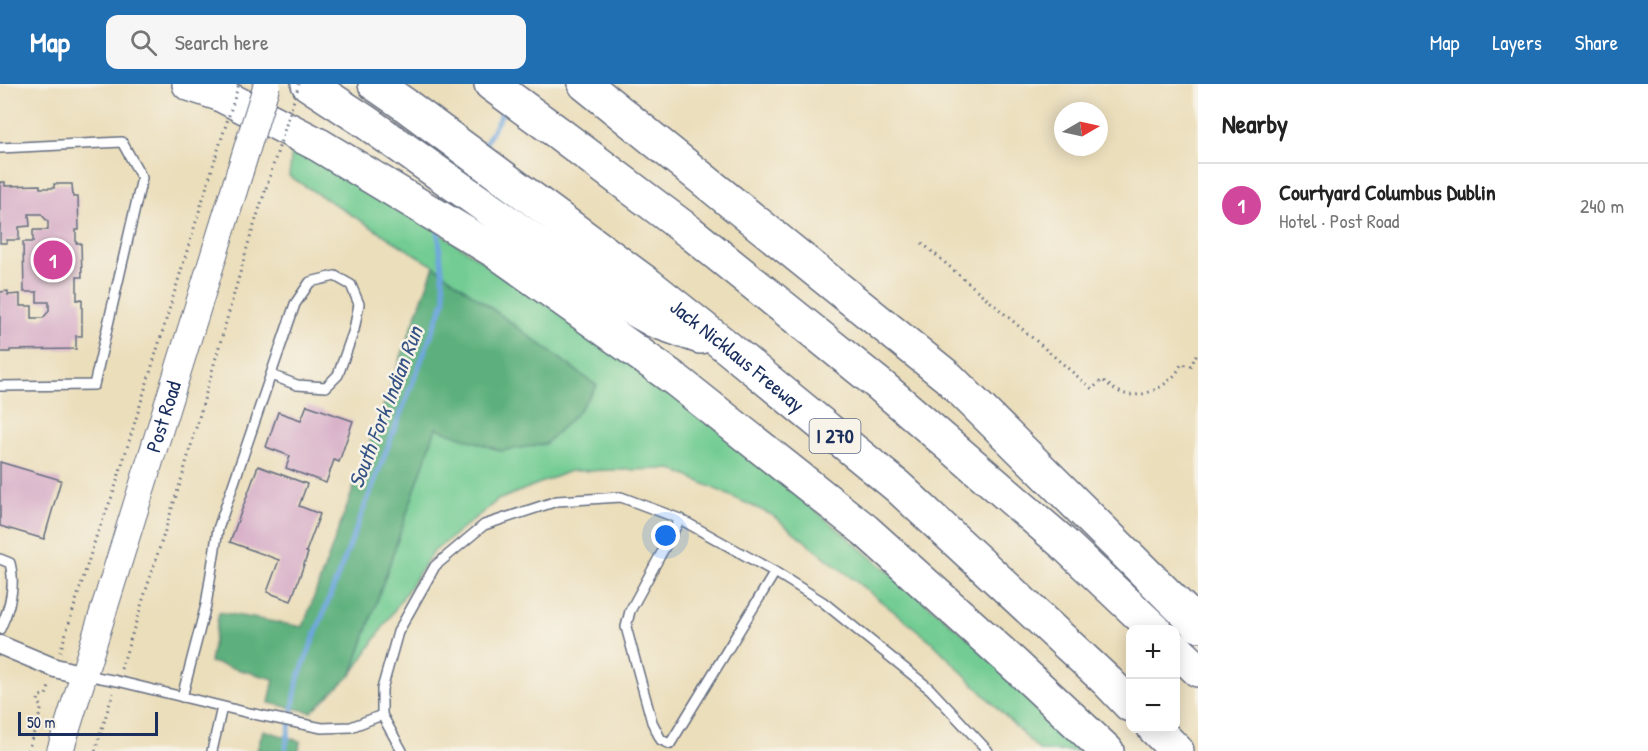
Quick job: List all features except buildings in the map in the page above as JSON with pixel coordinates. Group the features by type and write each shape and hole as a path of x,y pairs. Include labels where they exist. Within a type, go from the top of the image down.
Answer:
{"highway":[{"path":"189,84 219,94 319,145 498,253 676,380 865,530 1107,751"},
{"path":"308,84 363,120 621,302 655,321 727,347"},
{"name":"Jack Nicklaus Freeway","path":"375,84 649,285 897,486 1126,700"},
{"path":"491,84 691,233 881,386 1062,542 1150,625"},
{"path":"592,89 949,378 1198,625"},
{"path":"1180,653 1198,670"},
{"path":"1158,733 1176,751"}],"main road":[{"name":"Post Road","path":"60,751 267,84"}],"street":[{"path":"0,645 55,668 83,675"}],"lane":[{"path":"0,148 122,142 142,178 94,385 0,386"},
{"path":"182,697 206,605 218,529 295,304 310,282 335,276 351,285 359,304 354,330 338,375 326,387 297,385 271,375"},
{"path":"402,751 382,715 382,689 398,632 435,566 484,525 557,501 621,497 680,519 775,572 823,602 930,689 988,751"},
{"path":"680,519 630,611 626,627 652,722 661,740 670,744 775,572"},
{"path":"0,559 10,563 13,574 8,612 0,629"},
{"path":"83,675 322,728 351,727 382,715"},
{"path":"212,751 222,707"}],"path":[{"path":"28,751 42,707 38,701 39,696 46,695 97,534 113,494 239,84"},
{"path":"95,751 183,474 249,241 299,84"},
{"path":"922,243 1092,390 1102,380 1123,393 1149,393 1169,380 1179,370 1181,364 1191,366 1198,351"}],"green space":[{"path":"293,141 425,223 589,332 723,433 1010,673 1092,751 1040,751 931,641 772,515 672,469 570,471 498,500 432,553 352,674 436,427 501,451 597,386 434,266 289,176"},
{"path":"434,266 597,386 576,414 545,444 501,451 436,428 352,674 311,712 269,703 274,679 210,662 219,612 303,627"},
{"path":"263,730 300,741 299,751 257,751"}],"waterway":[{"name":"South Fork Indian Run","path":"483,148 506,106"},
{"name":"South Fork Indian Run","path":"285,751 298,679 445,299 438,230"}],"place":[{"name":"Courtyard Columbus Dublin","path":"53,260"}]}
